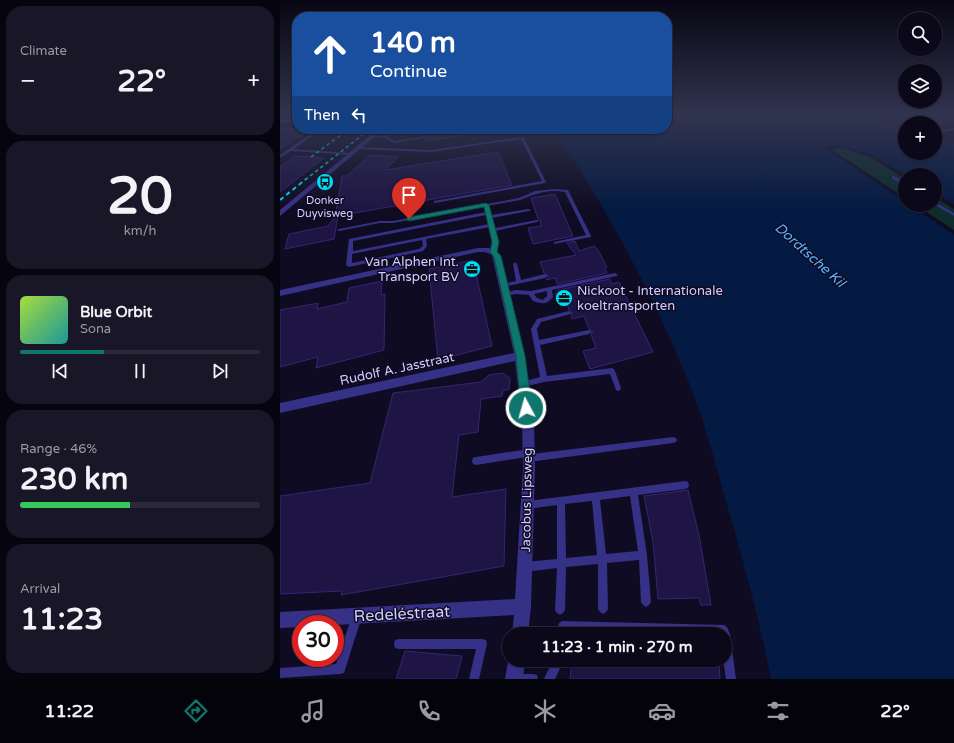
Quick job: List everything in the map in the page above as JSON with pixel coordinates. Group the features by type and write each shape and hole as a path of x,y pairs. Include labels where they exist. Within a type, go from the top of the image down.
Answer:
{"street":[{"path":"280,214 358,148"},
{"path":"280,293 478,250 493,252"},
{"name":"Jacobus Lipsweg","path":"493,252 497,256 505,290 520,356 524,384 529,456 528,505 521,627"},
{"name":"Rudolf A. Jasstraat","path":"280,408 520,356"},
{"name":"Redeléstraat","path":"280,620 523,607"},
{"path":"514,679 515,667"}],"lane":[{"path":"280,157 296,147"},
{"path":"358,148 431,151 461,147"},
{"path":"435,202 544,182 526,147"},
{"path":"291,150 351,154"},
{"path":"893,177 898,180"},
{"path":"339,230 520,199 528,194 556,189 567,191 590,236 556,243"},
{"path":"486,205 496,242 493,252"},
{"path":"942,207 954,215"},
{"path":"424,238 425,246 421,250 349,265 351,240 489,215 529,210"},
{"path":"350,254 424,238 537,221"},
{"path":"515,264 519,282"},
{"path":"505,290 531,293 614,274"},
{"path":"505,290 519,282 545,276"},
{"path":"531,293 534,300 544,302 550,297 548,289"},
{"path":"544,379 534,328 539,320 569,313"},
{"path":"538,343 589,332"},
{"path":"524,384 544,379 612,371 618,388"},
{"path":"476,461 673,440"},
{"path":"528,505 685,485"},
{"path":"634,496 643,555 646,602"},
{"path":"596,500 602,559 603,609"},
{"path":"560,610 562,563 561,504"},
{"path":"525,567 643,555"},
{"path":"280,673 340,669 357,616"},
{"path":"562,627 602,627"},
{"path":"399,644 482,644 474,679"},
{"path":"549,679 555,667"},
{"path":"729,667 731,679"},
{"path":"518,679 533,679"}],"green space":[{"path":"841,148 870,157 898,175 898,193 831,149"},
{"path":"942,201 954,209 954,230 927,212 942,212"}],"water":[{"name":"Dordtsche Kil","path":"565,147 823,147 898,197 898,212 920,212 954,235 954,679 771,679 743,561 696,400 641,277 608,216"},
{"path":"846,147 898,147 898,160 942,160 942,147 954,147 954,204 942,197 942,168 898,168 898,170 874,156"}],"building":[{"path":"498,152 512,185 338,216 334,239 285,249 289,234 328,226 335,217 342,176 347,176 370,155 398,157 385,170"},
{"path":"295,156 324,158 280,192 280,167"},
{"path":"555,194 573,236 533,244 528,228 541,226 531,198"},
{"path":"575,241 579,251 594,246 598,250 607,267 605,268 607,273 557,284 555,278 546,280 549,276 544,273 540,262 576,255 567,243"},
{"path":"473,260 492,346 438,360 429,269"},
{"path":"610,279 612,284 619,282 653,352 590,369 583,351 596,348 591,334 593,332 589,329 584,316 572,319 571,316 573,313 569,310 566,300 562,302 561,297 555,294 558,290"},
{"path":"382,281 381,295 385,294 384,350 316,368 318,357 280,367 280,310 318,303 317,309 347,302 349,288"},
{"path":"503,373 510,378 509,390 503,390 502,396 481,399 478,432 459,435 452,497 506,489 504,566 341,595 342,591 280,594 280,496 370,483 393,393 481,382 489,375"},
{"path":"688,490 699,535 711,605 701,605 699,598 658,599 653,542 644,496"},
{"path":"405,651 462,656 456,679 396,679"},
{"path":"571,667 719,667 720,679 570,679"}],"railway":[{"path":"311,157 325,147"},
{"path":"305,180 347,147"},
{"path":"280,200 306,179"}],"place":[{"name":"Donker Duyvisweg","path":"325,182"},
{"name":"Van Alphen Int. Transport BV","path":"472,269"},
{"name":"Nickoot - Internationale koeltransporten","path":"564,298"}],"route":[{"path":"409,219 486,205 496,242 493,252 497,256 520,356 526,408"}]}
